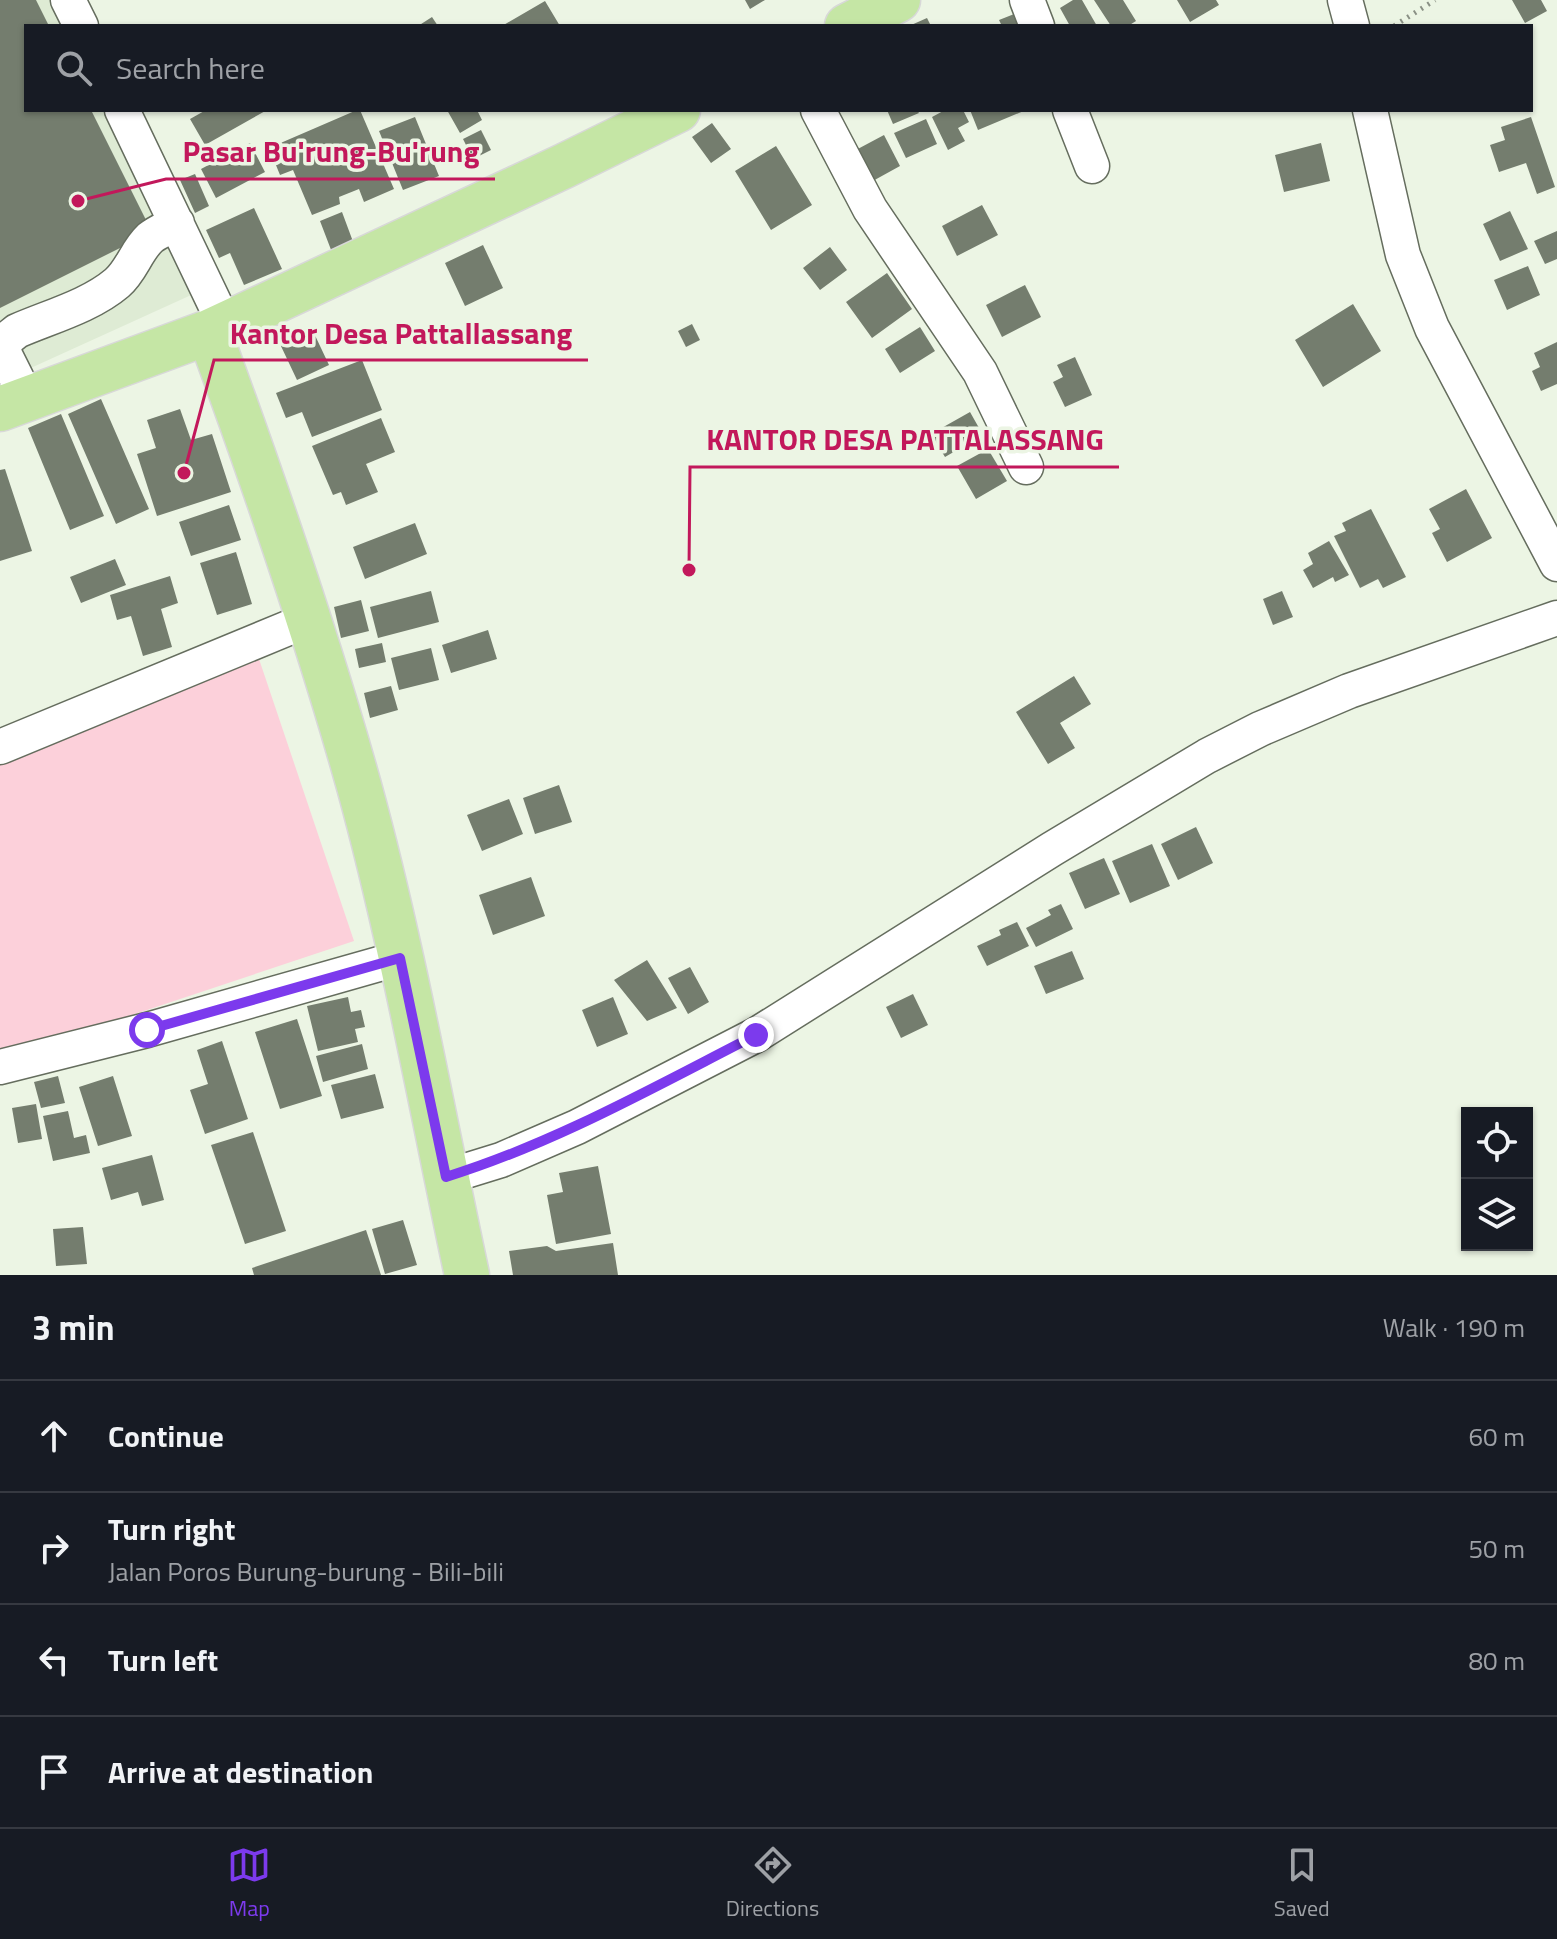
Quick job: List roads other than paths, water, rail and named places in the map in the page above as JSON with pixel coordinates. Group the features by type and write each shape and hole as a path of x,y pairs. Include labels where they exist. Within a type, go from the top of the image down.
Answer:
{"main road":[{"path":"851,24 898,0"},
{"path":"13,404 217,329 674,112"},
{"path":"217,329 310,619 360,788 400,958 467,1275"}],"street":[{"path":"68,0 80,24"},
{"path":"1027,0 1036,24"},
{"path":"1345,0 1351,24"},
{"path":"123,112 177,223 217,329"},
{"path":"819,112 870,209 980,372 1026,467"},
{"path":"1071,112 1092,166"},
{"path":"1370,112 1403,255 1432,328 1557,564"},
{"path":"13,404 3,351 7,339 17,331 98,296 115,285 128,272 140,249 151,237 177,223"},
{"path":"446,1177 501,1160 577,1127 756,1035 1052,849 1207,756 1260,729 1349,691 1557,618"},
{"path":"0,747 310,619"},
{"path":"0,1067 147,1030 400,958"}],"place":[{"name":"Pasar Bu'rung-Bu'rung","path":"78,201"},
{"name":"Kantor Desa Pattallassang","path":"184,473"},
{"name":"KANTOR DESA PATTALASSANG","path":"689,570"}]}
